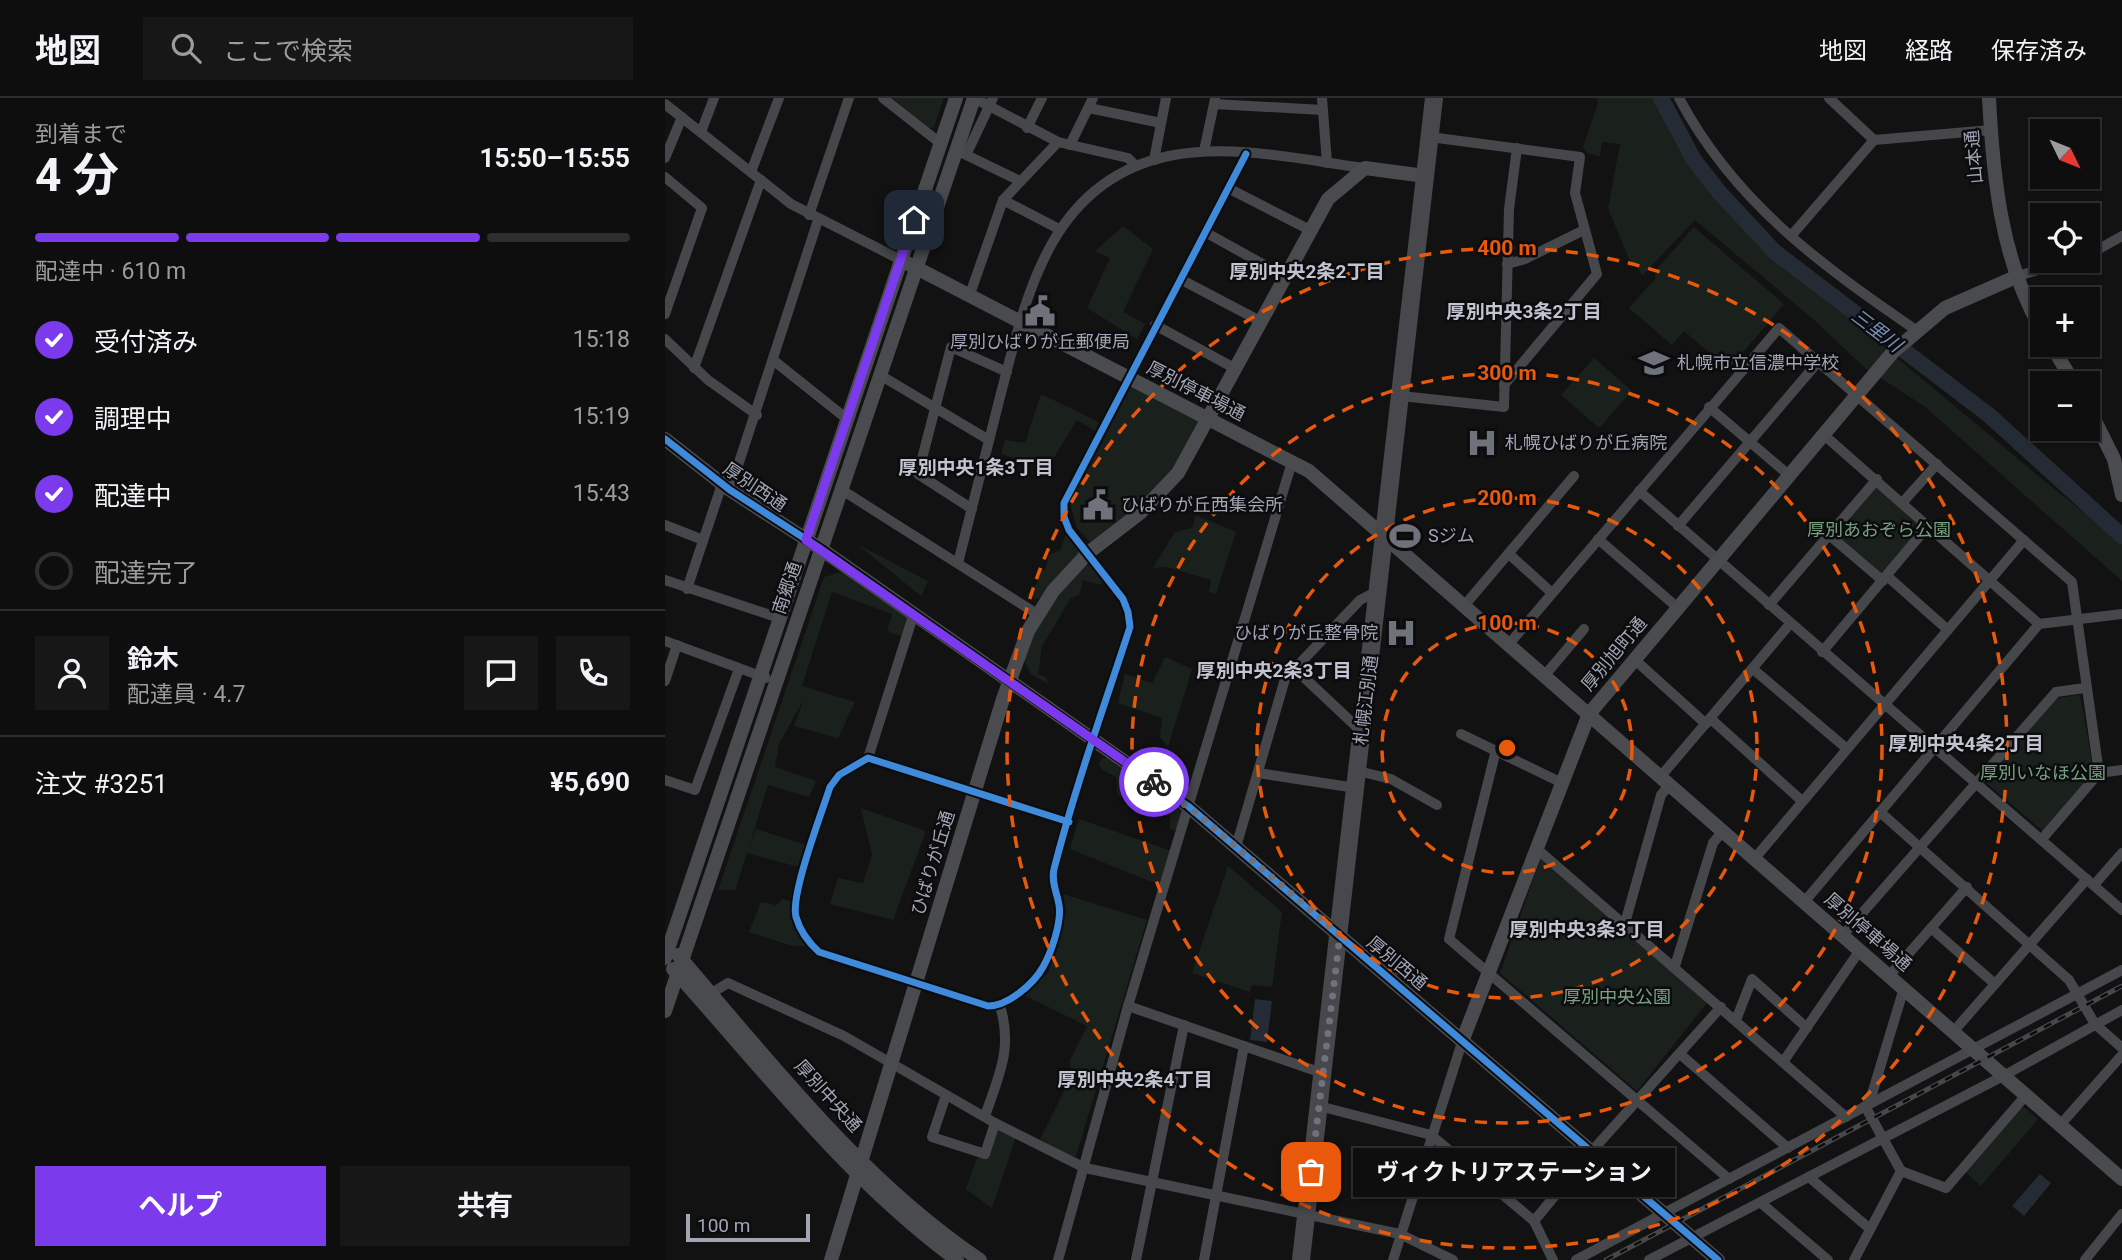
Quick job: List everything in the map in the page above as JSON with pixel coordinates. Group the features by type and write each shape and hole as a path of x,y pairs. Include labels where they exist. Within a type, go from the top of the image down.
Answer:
{"highway":[{"name":"札幌江別通","path":"1301,1260 1434,98"}],"street":[{"path":"701,132 714,98"},
{"path":"751,172 779,98"},
{"path":"687,589 703,540 757,415 849,98"},
{"path":"883,98 940,143"},
{"name":"南郷通","path":"666,951 955,98"},
{"path":"974,98 991,102 1027,128 1058,142 1128,158 1136,166"},
{"name":"南郷通","path":"665,1011 916,268 962,151 974,98"},
{"path":"1027,128 1042,98"},
{"path":"1154,159 1166,98"},
{"path":"1322,98 1327,163"},
{"path":"1694,98 1681,101 1722,168 1758,208 1843,280 1916,330 1945,307 2030,272"},
{"path":"1829,98 1874,140"},
{"name":"山本通","path":"1989,98 1996,195 2018,276 2030,303"},
{"path":"1204,151 1215,101 1267,103 1323,110"},
{"path":"991,102 962,151 1020,181"},
{"path":"1070,145 1091,103 1161,123"},
{"path":"665,104 814,218 901,260"},
{"path":"665,158 681,117"},
{"path":"1791,236 1874,140 1991,130"},
{"path":"1430,137 1580,156 1574,193 1597,274 1504,385"},
{"path":"969,297 1003,200 1058,142"},
{"path":"1401,396 1504,407 1507,264 1517,148"},
{"path":"958,563 1018,322 1034,276 1059,229 1088,197 1136,166 1154,159 1204,151 1425,176"},
{"path":"914,613 867,758 839,775 830,787 797,894 795,916 808,942 819,953 988,1006 1000,1006 1039,972 1046,959 1060,912 1053,872 1130,620 1122,600 1065,524 1064,503 1246,154"},
{"name":"ひばりが丘通","path":"831,1260 1010,680 1037,614 1063,578 1087,554 1159,496 1178,473 1328,199 1364,168"},
{"path":"665,177 702,208 665,314"},
{"path":"694,368 761,180"},
{"path":"1229,188 1310,230"},
{"path":"1003,200 1059,229"},
{"path":"1507,264 1525,259 1584,230"},
{"path":"1205,232 1286,276"},
{"path":"2100,248 2122,236"},
{"name":"厚別停車場通","path":"901,260 1309,471 2122,1179"},
{"path":"1181,279 1262,321"},
{"path":"1155,325 1236,369"},
{"path":"1509,644 1779,328 2072,582 2098,773"},
{"name":"厚別旭町通","path":"1463,1039 1589,714 1893,352 1916,330"},
{"path":"665,339 694,368 757,415"},
{"path":"972,509 918,474 951,347 1007,372"},
{"path":"773,360 847,419"},
{"path":"1678,526 1818,362"},
{"path":"880,375 989,440"},
{"path":"1709,407 1790,476"},
{"path":"2100,430 2115,459 2122,495"},
{"path":"1825,435 2039,624"},
{"name":"厚別西通","path":"665,439 726,487 914,613 1188,806 1718,1260"},
{"path":"1058,1260 1085,1168 1091,1132 1292,462"},
{"path":"1903,502 1937,464"},
{"path":"1464,606 1574,476"},
{"path":"1769,605 1877,480"},
{"path":"842,490 1037,614"},
{"path":"1639,491 2122,910"},
{"path":"665,525 703,540"},
{"path":"1822,652 1928,526"},
{"path":"1829,535 1948,630"},
{"path":"1598,538 1678,608"},
{"path":"1755,858 2024,540"},
{"path":"1509,554 1552,593"},
{"path":"665,580 779,618"},
{"path":"1236,847 1285,679 1360,600 1379,591"},
{"path":"1805,901 2039,624 2122,614"},
{"path":"1625,923 1665,780 1708,721 1790,624"},
{"path":"1545,675 1584,629"},
{"path":"665,641 775,681"},
{"path":"665,681 677,645"},
{"path":"1634,659 1803,801"},
{"path":"1294,668 1361,730"},
{"path":"1753,669 1846,748"},
{"path":"665,780 695,790 739,670"},
{"path":"1843,935 2056,692 2085,688"},
{"path":"1461,734 1562,783"},
{"path":"1496,750 1449,939 1728,1179"},
{"path":"867,758 1069,822"},
{"path":"2042,839 2098,773 2122,771"},
{"path":"1258,773 1391,779 1437,805"},
{"path":"1880,811 2069,980 2095,1024 2122,1048"},
{"path":"1675,966 1713,843 1723,831"},
{"path":"1537,849 1846,1117"},
{"path":"1953,1032 2030,944 2122,853"},
{"path":"1889,976 1967,887"},
{"path":"1931,928 1995,984"},
{"path":"1783,1062 1860,950"},
{"name":"厚別中央通","path":"666,951 923,1235 957,1260"},
{"name":"厚別中央通","path":"680,967 710,994 861,1168 931,1225 980,1260"},
{"path":"1576,1260 2122,970"},
{"path":"1736,1020 1752,979 1807,1028"},
{"path":"710,994 728,983 843,1036 995,1122 1085,1168 1400,1234 1453,1260"},
{"path":"1904,988 1867,1105 1901,1171 1946,1188 2027,1094"},
{"path":"985,1116 1007,1047 1007,1026 1000,1006"},
{"path":"1128,1006 1322,1073"},
{"path":"1534,1221 1591,1152 1721,1007"},
{"path":"1649,1260 2005,1075 2122,1010"},
{"path":"1136,1260 1184,1025"},
{"path":"1393,1260 1463,1039"},
{"path":"1204,1260 1244,1046"},
{"path":"1680,1054 1788,1148"},
{"path":"2061,1124 2122,1055"},
{"path":"946,1095 932,1138 985,1154 995,1122"},
{"path":"1319,1105 1431,1135 1534,1221 1553,1260"},
{"path":"1854,1260 1901,1171"},
{"path":"1809,1177 1870,1230"},
{"path":"1761,1203 1828,1260"},
{"path":"2085,1260 2122,1214"}],"green space":[{"path":"892,98 944,98 934,127 929,128"},
{"path":"1596,98 1661,98 1716,193 1757,241 2048,484 2122,542 2122,581 1924,406 1865,368 1813,319 1695,220 1643,275 1629,259 1608,208 1620,144 1602,142 1600,156 1587,153 1583,147 1598,103"},
{"path":"1123,226 1153,249 1123,312 1145,324 1137,339 1087,308 1110,258 1095,251"},
{"path":"1694,227 1784,304 1729,369 1684,331 1672,345 1629,308 1655,279 1656,270"},
{"path":"1594,358 1632,391 1599,428 1561,395"},
{"path":"1132,385 1203,421 1178,471 1093,545 1077,528 1070,503"},
{"path":"1041,394 1099,422 1095,431 1077,420 1048,467 1001,454 1005,440 1025,443"},
{"name":"厚別あおぞら公園","path":"1877,483 1925,526 1883,578 1833,535"},
{"path":"1196,515 1236,532 1216,594 1209,592 1211,580 1167,567 1153,568 1175,532 1192,528"},
{"path":"1067,530 1085,553 1049,595 1035,599 1027,595 1038,582 1039,570 1045,571 1049,555 1061,549"},
{"path":"857,544 928,581 921,596"},
{"path":"1095,565 1104,581 1100,585 1083,580 1079,595 1071,598 1042,646 1038,674 1047,678 1048,684 1031,674 1023,659 1028,646 1054,598 1080,566"},
{"path":"845,571 911,615 903,637 887,631 892,614 832,592 802,686 855,702 838,738 794,726 804,699 779,744 775,767 816,781 809,797 768,785 749,847 756,829 810,846 802,868 747,853 735,890 718,890 824,577"},
{"path":"1165,657 1192,669 1168,747 1160,737 1162,718 1118,703 1125,674 1152,683"},
{"name":"厚別いなほ公園","path":"2080,695 2094,772 2044,832 1985,782 2056,698"},
{"path":"1113,757 1179,806 1183,814 1181,831 1170,829 1170,815 1134,802 1125,808 1127,799 1117,795 1116,777 1103,770 1099,764 1102,758"},
{"path":"861,808 926,831 893,920 830,904 838,878 863,883 872,855"},
{"path":"1079,819 1172,851 1162,886 1070,849"},
{"name":"厚別中央公園","path":"1541,857 1710,999 1637,1091 1500,973"},
{"path":"1228,866 1282,912 1272,987 1252,985 1250,992 1192,973"},
{"path":"1063,894 1147,920 1076,1156 1072,1157 1040,1139 1071,1077 1070,1060 1087,1026 1024,995 1048,973 1066,912"},
{"path":"783,899 793,902 807,946 793,946 749,932 761,902 776,905"},
{"path":"2019,1108 2025,1108 2038,1119 1981,1186 1965,1172"},
{"path":"996,1126 1016,1137 992,1208 966,1189 977,1158 988,1154"}],"shaded area":[{"path":"1255,999 1272,1001 1267,1042 1250,1040"},
{"path":"2040,1174 2051,1183 2024,1216 2012,1206"}],"waterway":[{"name":"三里川","path":"1661,98 1694,160 1719,192 1775,252 1990,416 2122,536"}],"railway":[{"path":"1606,1260 2122,986"}],"cycle path":[{"path":"1069,822 868,758 839,775 830,787 798,891 796,917 805,936 819,952 988,1006 1003,1002 1019,993 1033,981 1043,967 1052,946 1060,912 1053,878 1054,869 1062,838 1071,808 1080,777 1130,627 1123,599 1069,530 1064,517 1064,503 1246,154"},
{"path":"665,439 730,490 821,549 1188,806 1718,1260"}],"way so far":[{"path":"1154,782 1188,806 1340,935 1311,1172"}],"place":[{"name":"厚別ひばりが丘郵便局","path":"1040,311"},
{"name":"札幌市立信濃中学校","path":"1654,363"},
{"name":"札幌ひばりが丘病院","path":"1482,443"},
{"name":"ひばりが丘西集会所","path":"1098,505"},
{"name":"Sジム","path":"1405,536"},
{"name":"ひばりが丘整骨院","path":"1401,633"},
{"name":"ヴィクトリアステーション","path":"1311,1172"}],"district":[{"name":"厚別中央2条2丁目","path":"1307,271"},
{"name":"厚別中央3条2丁目","path":"1524,311"},
{"name":"厚別中央1条3丁目","path":"976,467"},
{"name":"厚別中央2条3丁目","path":"1274,670"},
{"name":"厚別中央4条2丁目","path":"1966,743"},
{"name":"厚別中央3条3丁目","path":"1587,929"},
{"name":"厚別中央2条4丁目","path":"1135,1079"}],"route":[{"path":"914,220 806,540 1154,782"}]}
